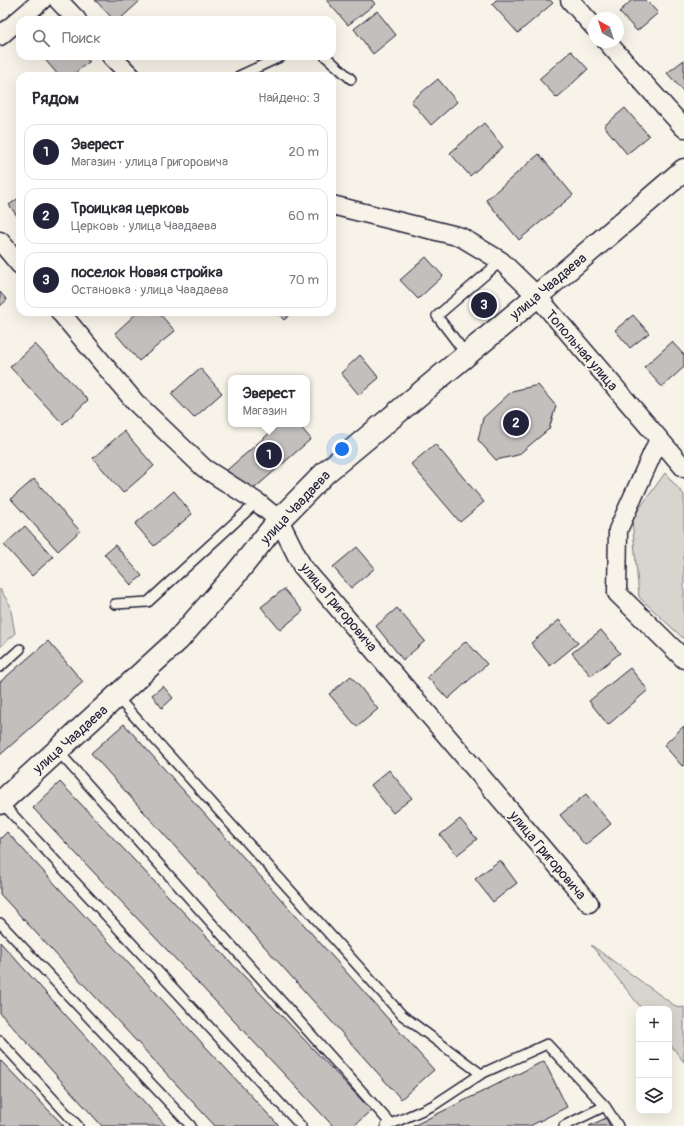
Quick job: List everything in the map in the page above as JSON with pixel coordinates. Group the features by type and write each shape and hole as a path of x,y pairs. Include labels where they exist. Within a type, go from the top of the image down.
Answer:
{"street":[{"path":"23,16 42,0"},
{"path":"58,0 73,16"},
{"path":"570,0 588,20"},
{"path":"0,36 16,22"},
{"path":"613,48 684,128"},
{"path":"116,60 127,72"},
{"name":"улица Чаадаева","path":"0,803 178,640 235,575 279,520 325,472 537,296 684,170"},
{"name":"Топольная улица","path":"336,206 461,237 501,261 537,296 684,468"},
{"path":"0,241 16,260"},
{"name":"улица Григоровича","path":"63,316 135,402 204,468 258,502 279,520 302,566 589,903"},
{"path":"659,439 618,530 617,593 684,659"}],"lane":[{"path":"248,72 273,60"},
{"path":"330,60 351,79"},
{"path":"466,354 437,316 501,261"},
{"path":"115,604 148,602 258,502"},
{"path":"0,667 20,649"},
{"path":"116,696 402,1015 481,1074"},
{"path":"57,750 388,1125 434,1105 481,1074 547,1044 605,1106 618,1126"},
{"path":"0,803 301,1126"},
{"path":"0,923 191,1126"},
{"path":"0,1041 78,1126"},
{"path":"564,1126 605,1106"}],"shaded area":[{"path":"665,473 684,495 684,639 639,597 632,519"},
{"path":"0,589 10,605 15,634 0,647"},
{"path":"591,945 678,1008 684,1007 684,1062 672,1047 672,1006 640,1006"}],"building":[{"path":"95,0 141,0 123,16 110,16"},
{"path":"326,0 372,0 375,4 348,25"},
{"path":"496,0 550,0 553,3 518,33 492,4"},
{"path":"632,0 646,0 658,13 637,31 624,17 624,12 619,12"},
{"path":"377,11 396,35 373,54 354,29"},
{"path":"571,51 588,69 557,98 539,79"},
{"path":"45,60 87,60 89,62 76,72 56,72"},
{"path":"684,60 684,92 667,73"},
{"path":"438,79 457,102 431,125 411,101"},
{"path":"625,108 649,136 627,154 604,126"},
{"path":"484,123 503,147 470,176 450,153"},
{"path":"539,154 573,195 519,240 486,200"},
{"path":"16,200 16,215 9,205"},
{"path":"426,257 443,276 418,299 400,280"},
{"path":"0,292 7,300 0,306"},
{"path":"633,315 649,333 630,348 615,330"},
{"path":"134,316 162,316 175,331 139,361 115,333"},
{"path":"280,316 288,316 284,320"},
{"path":"672,342 684,355 684,367 662,387 644,367"},
{"path":"35,344 88,400 63,424 10,367"},
{"path":"360,355 379,378 359,395 341,373"},
{"path":"200,368 222,393 194,418 171,394"},
{"path":"538,385 556,406 549,429 518,455 496,460 478,440 483,418 512,391"},
{"path":"277,427 301,427 311,439 248,494 227,470"},
{"path":"124,431 154,466 123,493 93,458"},
{"path":"435,444 484,502 460,522 411,464"},
{"path":"34,479 80,531 58,551 11,499"},
{"path":"174,491 192,514 154,546 135,524"},
{"path":"25,526 53,557 32,576 4,545"},
{"path":"115,545 142,576 131,585 104,554"},
{"path":"357,547 375,568 351,588 333,567"},
{"path":"284,589 303,611 280,630 261,607"},
{"path":"397,608 425,641 403,660 376,626"},
{"path":"559,620 578,643 550,666 531,643"},
{"path":"601,630 620,653 591,676 572,653"},
{"path":"48,641 83,682 0,755 0,682"},
{"path":"466,641 487,664 448,699 427,677"},
{"path":"630,668 648,690 608,725 589,701"},
{"path":"351,676 378,709 357,727 329,694"},
{"path":"163,686 173,698 162,708 152,695"},
{"path":"124,724 434,1070 401,1099 91,753"},
{"path":"684,726 684,765 682,766 664,745"},
{"path":"389,770 412,798 393,813 371,785"},
{"path":"60,782 371,1110 354,1126 333,1126 33,808"},
{"path":"586,794 611,824 585,845 560,815"},
{"path":"460,819 477,839 457,855 440,835"},
{"path":"7,832 279,1126 215,1126 0,894 0,839"},
{"path":"500,860 517,883 493,902 475,879"},
{"path":"0,942 166,1126 102,1126 0,1013"},
{"path":"0,1060 64,1126 0,1126"},
{"path":"544,1061 567,1107 530,1126 413,1126"},
{"path":"606,1118 610,1126 589,1126"}],"place":[{"name":"поселок Новая стройка","path":"484,305"},
{"name":"Троицкая церковь","path":"516,423"},
{"name":"Эверест","path":"269,455"}]}
